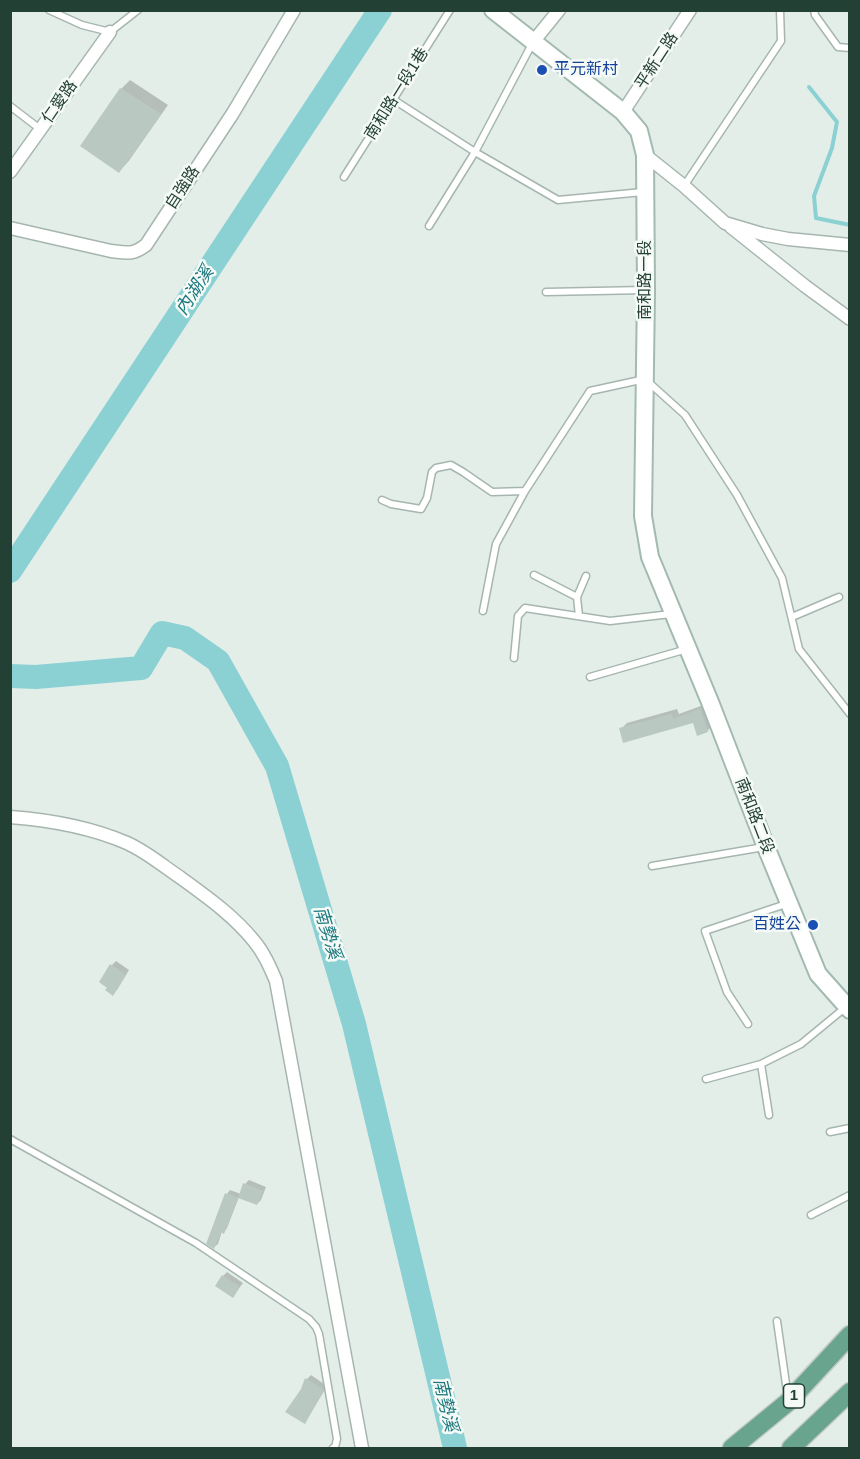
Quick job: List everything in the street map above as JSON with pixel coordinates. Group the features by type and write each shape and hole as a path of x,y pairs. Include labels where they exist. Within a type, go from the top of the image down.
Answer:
{"main road":[{"name":"南和路一段","path":"492,10 623,112 639,131 645,155 646,191 643,516 650,557 673,614"},
{"name":"南和路二段","path":"673,614 818,974 848,1008"},
{"name":"1","path":"732,1449 789,1402 849,1335"},
{"name":"1","path":"791,1449 849,1392"}],"street":[{"name":"自強路","path":"10,228 128,254 146,245 233,112 294,10"},
{"path":"534,42 559,10"},
{"name":"平新二路","path":"623,112 690,10"},
{"name":"仁愛路","path":"10,172 110,32"},
{"path":"645,155 725,223 849,319"},
{"path":"725,223 788,239 849,245"},
{"path":"10,817 76,826 126,843 149,855 219,906 254,940 266,957 276,981 362,1449"}],"lane":[{"path":"49,10 82,25 110,32 138,10"},
{"name":"南和路一段1巷","path":"344,177 450,10"},
{"path":"684,186 781,41 780,10"},
{"path":"814,10 815,15 838,47 849,48"},
{"path":"429,226 475,152 534,42"},
{"path":"394,100 475,152 558,200 646,191"},
{"path":"10,106 40,129"},
{"path":"546,292 646,290"},
{"path":"483,611 496,544 525,491 590,391 645,380 685,415 737,495 782,578 800,649 849,714"},
{"path":"382,500 391,504 421,509 427,498 432,472 436,468 450,465 463,471 492,492 525,491"},
{"path":"534,574 577,597"},
{"path":"579,616 577,597 586,576"},
{"path":"792,618 839,597"},
{"path":"514,658 518,616 525,608 610,621 673,614"},
{"path":"590,676 688,649"},
{"path":"652,866 766,847"},
{"path":"748,1024 727,992 705,931 789,903"},
{"path":"706,1079 761,1064 801,1044 848,1008"},
{"path":"761,1064 769,1115"},
{"path":"830,1132 849,1128"},
{"path":"10,1139 196,1243 309,1319 320,1334 337,1439 333,1449"},
{"path":"811,1215 849,1195"},
{"path":"777,1321 789,1402"}],"building":[{"path":"120,88 161,114 119,173 80,146"},
{"path":"700,709 708,732 697,736 693,723 623,743 619,728 672,714 673,719"},
{"path":"110,964 126,975 113,996 99,982"},
{"path":"243,1183 263,1191 257,1205 238,1198"},
{"path":"225,1193 238,1198 224,1234 221,1232 214,1249 206,1244"},
{"path":"222,1275 240,1287 233,1298 215,1286"},
{"path":"305,1378 323,1391 305,1424 285,1412 301,1389"}],"waterway":[{"name":"內湖溪","path":"10,571 380,10"},
{"path":"809,87 837,122 832,148 814,196 816,218 850,225"},
{"name":"南勢溪","path":"10,676 36,677 141,668 162,633 185,638 218,661 277,766 354,1024 455,1448"}],"place":[{"name":"平元新村","path":"542,70"},
{"name":"百姓公","path":"813,925"}]}
